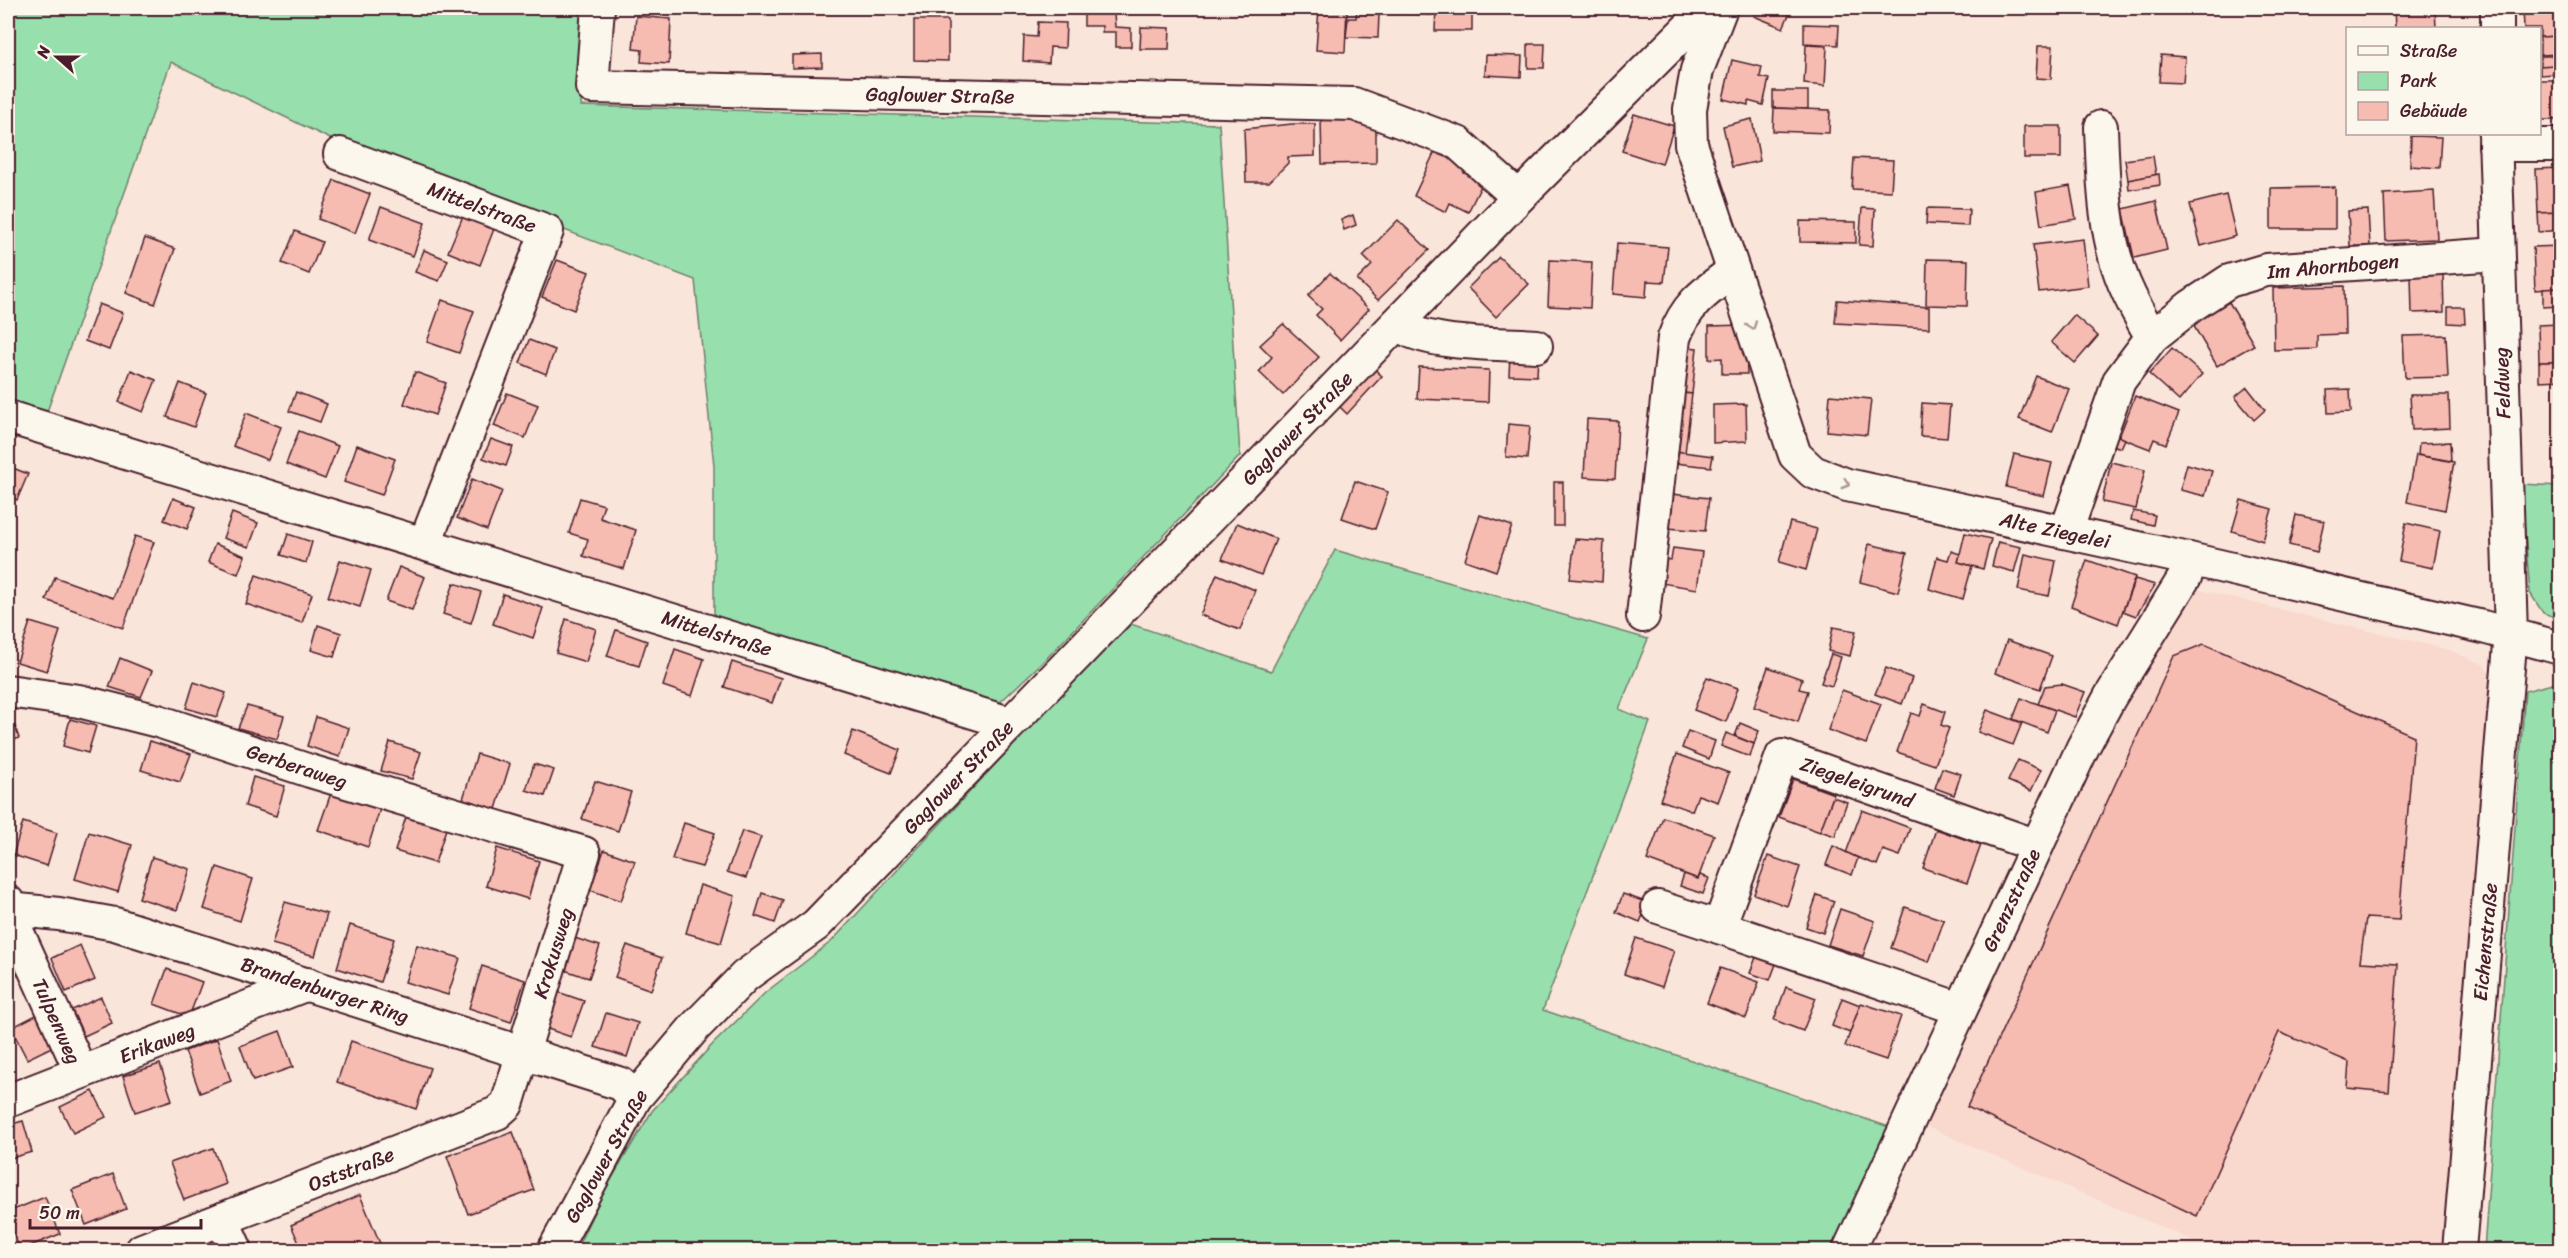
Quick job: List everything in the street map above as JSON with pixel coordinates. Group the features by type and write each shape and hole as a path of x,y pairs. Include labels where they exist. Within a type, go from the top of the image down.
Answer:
{"street":[{"name":"Gaglower Straße","path":"598,8 592,87 1354,104 1458,143 1520,196"},
{"name":"Gaglower Straße","path":"554,1251 634,1098 695,1027 745,976 816,924 1520,196 1708,8"},
{"name":"Alte Ziegelei","path":"1721,8 1697,70 1690,109 1691,144 1795,455 1813,472 1847,485 2189,559 2511,633 2560,648"},
{"path":"2497,8 2497,27"},
{"path":"1680,38 1691,49 1697,70"},
{"path":"2101,127 2103,183 2110,234 2123,281 2152,337"},
{"path":"2495,140 2560,145"},
{"name":"Feldweg","path":"2495,140 2511,633"},
{"name":"Mittelstraße","path":"340,154 547,231 425,543"},
{"name":"Im Ahornbogen","path":"2066,532 2119,381 2152,337 2191,306 2229,281 2266,270 2498,254"},
{"path":"1643,616 1674,338 1681,318 1698,297 1733,271"},
{"path":"1397,324 1415,335 1443,340 1536,346"},
{"name":"Mittelstraße","path":"8,417 1009,723"},
{"name":"Grenzstraße","path":"1849,1251 2083,747 2110,697 2186,575 2189,559"},
{"name":"Eichenstraße","path":"2459,1251 2511,633"},
{"name":"Gerberaweg","path":"8,691 79,701 158,721 310,771 584,853"},
{"name":"Ziegeleigrund","path":"1719,927 1782,756 2037,846"},
{"name":"Krokusweg","path":"522,1052 584,853"},
{"name":"Brandenburger Ring","path":"8,906 115,924 621,1084 634,1098"},
{"name":"Tulpenweg","path":"8,906 12,920 81,1072"},
{"path":"1659,907 1960,1009"},
{"name":"Erikaweg","path":"8,1101 307,984"},
{"name":"Oststraße","path":"142,1251 497,1113 507,1104 522,1052"},
{"path":"222,1219 236,1251"}],"shaded area":[{"path":"2191,588 2449,650 2482,664 2494,676 2445,1250 2215,1250 1916,1122 2043,843"}],"green space":[{"path":"8,8 585,8 581,106 1219,124 1240,456 1046,659 996,706 714,619 714,466 695,280 345,146 171,62 44,420 8,409"},
{"path":"2521,484 2560,486 2560,619 2543,613 2530,593"},
{"path":"1335,550 1648,639 1619,709 1650,722 1543,1010 1895,1129 1839,1250 576,1250 604,1191 652,1111 713,1044 766,992 832,941 1024,733 1131,624 1271,671"},
{"path":"2560,682 2560,1250 2484,1250 2525,691"}],"building":[{"path":"1089,8 1109,8 1109,13 1114,13 1115,27 1131,28 1131,47 1116,47 1116,32 1102,32 1102,26 1084,26 1084,11 1089,11"},
{"path":"1319,8 1347,8 1345,52 1316,50"},
{"path":"1357,8 1371,8 1371,13 1379,14 1378,38 1346,37 1348,18 1356,18"},
{"path":"1383,8 1431,8 1431,15 1383,13"},
{"path":"1436,8 1472,8 1472,31 1435,31"},
{"path":"1757,8 1792,8 1783,28 1754,16"},
{"path":"2394,8 2435,8 2436,27 2395,27"},
{"path":"2523,8 2560,8 2560,36 2541,37 2541,27 2524,27"},
{"path":"636,16 671,19 669,64 641,62 642,50 633,49"},
{"path":"914,20 948,20 948,61 914,60"},
{"path":"1038,22 1066,23 1065,48 1050,47 1049,63 1023,61 1024,36 1037,37"},
{"path":"1804,24 1839,25 1838,45 1804,43"},
{"path":"1141,27 1170,28 1169,49 1140,49"},
{"path":"2560,36 2560,54 2541,55 2541,37"},
{"path":"1528,44 1545,44 1544,68 1528,68"},
{"path":"1806,45 1827,46 1825,86 1804,84"},
{"path":"2038,46 2053,46 2051,79 2036,78"},
{"path":"822,54 822,67 792,68 792,55"},
{"path":"1486,55 1522,56 1521,77 1485,75"},
{"path":"2161,55 2185,57 2183,83 2159,82"},
{"path":"2541,56 2556,56 2556,66 2541,66"},
{"path":"1732,60 1762,67 1760,77 1769,79 1763,105 1748,101 1748,105 1723,99"},
{"path":"2554,65 2555,74 2541,75 2541,66"},
{"path":"2541,80 2560,80 2560,120 2541,120"},
{"path":"1773,91 1808,91 1808,109 1773,108"},
{"path":"1774,108 1830,110 1829,133 1773,131"},
{"path":"1634,114 1674,126 1662,164 1622,151"},
{"path":"1376,119 1376,163 1322,164 1321,120"},
{"path":"1752,119 1760,161 1732,167 1723,126"},
{"path":"1315,124 1315,156 1288,157 1288,163 1269,182 1246,182 1244,129"},
{"path":"2024,126 2061,126 2061,158 2024,158"},
{"path":"2411,136 2441,137 2439,168 2410,166"},
{"path":"1435,151 1467,166 1464,173 1483,182 1468,212 1450,203 1446,212 1414,196"},
{"path":"2153,156 2156,175 2128,180 2125,160"},
{"path":"1854,158 1893,160 1891,191 1852,189"},
{"path":"2560,168 2560,212 2538,213 2536,169"},
{"path":"2159,174 2160,185 2129,190 2128,180"},
{"path":"334,180 370,194 355,233 318,219"},
{"path":"2070,186 2076,219 2041,225 2036,192"},
{"path":"2335,187 2335,229 2271,229 2271,188"},
{"path":"2434,191 2437,239 2386,241 2384,194"},
{"path":"2226,195 2236,236 2201,246 2190,204"},
{"path":"2156,201 2167,250 2134,258 2123,209"},
{"path":"381,207 425,223 413,256 369,240"},
{"path":"1862,208 1875,209 1873,246 1859,245"},
{"path":"1927,208 1969,209 1968,226 1926,224"},
{"path":"2368,210 2370,246 2350,246 2348,211"},
{"path":"2560,212 2560,230 2539,232 2538,213"},
{"path":"1353,215 1356,225 1344,230 1341,220"},
{"path":"463,216 494,229 480,265 448,252"},
{"path":"1398,220 1429,250 1378,300 1357,280 1372,265 1363,256"},
{"path":"1800,221 1856,222 1856,243 1800,242"},
{"path":"295,231 322,242 309,274 282,263"},
{"path":"145,238 175,249 155,304 126,293"},
{"path":"2083,239 2088,286 2039,292 2033,245"},
{"path":"1617,243 1668,247 1664,282 1647,281 1646,297 1613,294"},
{"path":"2560,246 2560,288 2535,290 2533,247"},
{"path":"424,250 448,260 439,281 415,272"},
{"path":"1499,257 1529,284 1496,317 1468,288"},
{"path":"1927,259 1968,260 1967,306 1926,305"},
{"path":"557,260 589,272 574,310 542,297"},
{"path":"1550,260 1592,262 1590,308 1548,306"},
{"path":"1330,273 1369,309 1340,340 1316,315 1322,309 1308,296"},
{"path":"2443,275 2444,312 2412,313 2411,276"},
{"path":"2344,286 2345,334 2317,335 2317,349 2274,350 2273,288"},
{"path":"2560,288 2560,306 2543,307 2543,289"},
{"path":"442,300 474,311 459,353 427,342"},
{"path":"1837,300 1929,307 1929,328 1835,323"},
{"path":"2229,302 2254,345 2217,366 2192,323"},
{"path":"99,304 123,313 109,350 85,341"},
{"path":"2448,307 2464,307 2465,324 2448,323"},
{"path":"2074,315 2098,336 2075,363 2051,342"},
{"path":"1283,324 1319,357 1283,395 1259,372 1272,357 1260,345"},
{"path":"2560,324 2560,362 2539,362 2538,325"},
{"path":"1745,325 1747,374 1722,374 1722,358 1709,359 1709,326"},
{"path":"2446,335 2448,377 2405,378 2403,336"},
{"path":"529,340 555,350 546,374 520,363"},
{"path":"1678,346 1697,348 1692,394 1673,392"},
{"path":"2172,348 2202,374 2179,401 2149,374"},
{"path":"1510,354 1538,355 1537,376 1509,375"},
{"path":"2539,362 2560,362 2560,380 2539,381"},
{"path":"1372,367 1382,376 1347,414 1338,405"},
{"path":"1419,367 1489,370 1488,402 1417,399"},
{"path":"131,370 156,380 143,412 119,402"},
{"path":"415,372 446,383 435,415 404,404"},
{"path":"2036,376 2069,389 2052,432 2019,419"},
{"path":"180,383 206,393 194,427 167,417"},
{"path":"2247,387 2265,410 2254,420 2235,397"},
{"path":"2350,389 2351,412 2328,413 2327,390"},
{"path":"296,392 327,404 320,422 289,411"},
{"path":"1673,392 1692,394 1685,453 1667,450"},
{"path":"507,393 538,405 525,438 494,426"},
{"path":"1830,395 1871,399 1867,435 1827,431"},
{"path":"2410,395 2449,395 2450,428 2412,430"},
{"path":"2135,396 2179,413 2166,444 2154,439 2150,449 2119,437"},
{"path":"1922,403 1950,405 1947,438 1920,436"},
{"path":"1746,404 1747,441 1713,443 1713,405"},
{"path":"246,413 281,427 268,460 233,446"},
{"path":"1587,419 1618,421 1615,479 1584,477"},
{"path":"1508,424 1530,426 1527,459 1506,457"},
{"path":"2105,430 2125,439 2121,448 2101,441"},
{"path":"299,431 338,446 325,479 286,464"},
{"path":"491,439 513,447 506,466 483,458"},
{"path":"2450,442 2451,461 2418,455 2419,443"},
{"path":"357,445 395,459 382,495 344,482"},
{"path":"1667,450 1713,456 1711,467 1665,462"},
{"path":"2014,454 2052,463 2044,496 2006,487"},
{"path":"2416,455 2454,462 2445,510 2407,502"},
{"path":"2111,462 2145,470 2136,509 2102,502"},
{"path":"2187,464 2212,471 2205,496 2180,490"},
{"path":"8,466 28,474 17,500 8,496"},
{"path":"472,479 502,491 487,530 457,518"},
{"path":"1355,481 1388,492 1375,529 1342,518"},
{"path":"1554,482 1563,482 1563,526 1554,526"},
{"path":"1671,494 1709,498 1705,531 1667,528"},
{"path":"173,498 196,507 187,529 164,520"},
{"path":"580,498 604,505 600,518 636,530 624,569 583,556 588,539 569,533"},
{"path":"2241,500 2272,509 2263,541 2232,531"},
{"path":"2133,511 2155,515 2153,525 2131,520"},
{"path":"232,513 258,523 249,547 223,538"},
{"path":"1480,515 1512,526 1496,571 1465,560"},
{"path":"2296,515 2324,521 2317,552 2289,545"},
{"path":"1790,522 1817,529 1806,570 1779,562"},
{"path":"1237,523 1276,539 1261,575 1222,559"},
{"path":"2406,523 2440,531 2433,568 2399,561"},
{"path":"1965,533 1991,539 1983,569 1958,562"},
{"path":"288,534 312,542 306,563 281,555"},
{"path":"135,536 154,542 123,628 46,600 55,577 113,598"},
{"path":"1575,539 1604,541 1602,582 1570,579"},
{"path":"1998,542 2021,547 2014,572 1992,566"},
{"path":"215,544 245,556 238,574 208,562"},
{"path":"1869,544 1907,553 1898,592 1860,582"},
{"path":"1673,548 1702,552 1697,589 1661,583 1664,559 1671,560"},
{"path":"1951,551 1960,554 1958,562 1972,566 1963,599 1929,589 1937,557 1948,560"},
{"path":"2025,554 2056,561 2049,596 2018,590"},
{"path":"340,560 371,570 360,607 328,597"},
{"path":"2087,560 2135,577 2118,624 2071,606"},
{"path":"399,567 425,577 412,610 386,601"},
{"path":"1217,574 1255,590 1240,630 1200,615"},
{"path":"256,575 312,594 302,623 246,604"},
{"path":"2135,579 2155,585 2136,616 2123,611"},
{"path":"454,583 481,592 471,623 443,614"},
{"path":"503,594 543,608 533,638 493,624"},
{"path":"566,619 596,629 586,662 556,653"},
{"path":"30,622 60,631 47,671 17,662"},
{"path":"318,625 341,633 334,657 311,650"},
{"path":"1833,627 1856,631 1850,656 1828,651"},
{"path":"616,630 647,641 639,666 607,656"},
{"path":"2007,640 2052,656 2040,689 1995,673"},
{"path":"2204,644 2414,736 2399,920 2366,918 2360,962 2398,964 2389,1092 2347,1088 2349,1062 2279,1032 2197,1216 1967,1107 2174,656"},
{"path":"675,649 704,659 692,696 663,686"},
{"path":"1831,654 1841,657 1832,686 1821,683"},
{"path":"120,658 152,671 141,697 109,687"},
{"path":"732,662 781,678 772,703 724,687"},
{"path":"1768,667 1802,679 1799,689 1808,691 1798,722 1754,707"},
{"path":"1886,668 1912,678 1902,704 1875,694"},
{"path":"1707,677 1738,688 1726,722 1694,710"},
{"path":"194,682 226,693 217,717 186,708"},
{"path":"2062,684 2085,692 2075,717 2038,704 2045,686"},
{"path":"1842,690 1881,704 1866,744 1828,730"},
{"path":"2021,698 2055,710 2047,732 2013,719"},
{"path":"1924,704 1945,712 1941,725 1949,728 1935,765 1897,752 1911,713 1920,716"},
{"path":"247,706 284,716 277,739 238,728"},
{"path":"8,707 19,738 8,742"},
{"path":"1987,710 2022,723 2013,745 1978,732"},
{"path":"316,717 349,728 340,757 307,746"},
{"path":"70,719 96,726 88,753 63,746"},
{"path":"1740,723 1759,731 1754,744 1735,736"},
{"path":"853,731 900,750 891,773 844,755"},
{"path":"1688,731 1715,741 1709,759 1682,748"},
{"path":"1726,733 1754,744 1750,757 1721,746"},
{"path":"150,741 191,754 180,782 141,770"},
{"path":"390,742 421,752 412,779 381,771"},
{"path":"477,754 510,764 496,809 463,799"},
{"path":"1677,754 1729,773 1718,802 1698,795 1692,811 1660,800"},
{"path":"2018,760 2041,770 2031,791 2008,781"},
{"path":"534,764 554,770 545,796 526,790"},
{"path":"1942,768 1961,774 1954,795 1935,788"},
{"path":"253,777 285,786 276,816 245,806"},
{"path":"1793,779 1834,794 1820,832 1779,817"},
{"path":"595,781 631,792 618,831 582,819"},
{"path":"331,793 380,809 368,847 318,830"},
{"path":"1833,797 1847,802 1835,836 1820,831"},
{"path":"1862,810 1910,828 1900,856 1883,850 1877,865 1846,853"},
{"path":"406,817 446,829 435,863 395,851"},
{"path":"1663,817 1714,835 1698,879 1647,860"},
{"path":"23,822 57,833 47,866 13,855"},
{"path":"684,823 715,833 702,867 672,859"},
{"path":"1936,829 1981,845 1967,883 1923,868"},
{"path":"742,831 761,837 746,878 727,872"},
{"path":"89,832 132,845 118,892 75,879"},
{"path":"1833,846 1858,858 1852,875 1826,865"},
{"path":"497,848 539,861 528,899 486,886"},
{"path":"604,850 635,861 621,901 590,890"},
{"path":"1768,856 1800,867 1787,906 1754,894"},
{"path":"152,857 190,869 177,910 139,898"},
{"path":"217,867 253,879 240,921 204,909"},
{"path":"1684,874 1698,879 1700,875 1709,878 1703,894 1680,886"},
{"path":"700,885 735,896 721,943 686,933"},
{"path":"762,893 783,900 775,923 755,916"},
{"path":"1623,894 1648,903 1640,922 1616,912"},
{"path":"1817,895 1834,901 1823,933 1806,927"},
{"path":"285,902 327,914 315,956 272,944"},
{"path":"1905,907 1944,920 1929,962 1891,948"},
{"path":"1840,909 1875,921 1863,956 1828,945"},
{"path":"350,925 394,939 380,982 337,968"},
{"path":"568,936 600,946 589,978 558,968"},
{"path":"1636,938 1674,951 1662,987 1624,974"},
{"path":"8,944 20,971 8,976"},
{"path":"80,945 95,980 66,992 52,958"},
{"path":"417,945 460,958 448,995 405,982"},
{"path":"627,945 662,958 651,990 615,977"},
{"path":"1758,952 1778,959 1770,980 1750,973"},
{"path":"482,966 525,980 511,1022 469,1008"},
{"path":"1720,968 1759,982 1746,1018 1707,1003"},
{"path":"167,969 202,982 189,1017 154,1004"},
{"path":"1786,987 1816,998 1803,1031 1774,1020"},
{"path":"555,991 584,1001 571,1037 542,1027"},
{"path":"101,997 112,1023 84,1036 72,1010"},
{"path":"1842,998 1860,1005 1850,1033 1832,1026"},
{"path":"1861,1003 1901,1016 1886,1060 1845,1046"},
{"path":"40,1013 56,1045 27,1059 11,1028"},
{"path":"606,1013 638,1023 627,1057 595,1047"},
{"path":"280,1031 293,1067 253,1081 240,1046"},
{"path":"217,1039 231,1081 200,1093 185,1051"},
{"path":"351,1041 430,1068 416,1109 337,1082"},
{"path":"160,1064 172,1100 135,1112 123,1076"},
{"path":"93,1091 106,1117 73,1133 60,1107"},
{"path":"23,1121 32,1152 8,1159 8,1125"},
{"path":"513,1132 534,1190 468,1214 447,1156"},
{"path":"213,1148 226,1184 184,1200 170,1163"},
{"path":"113,1174 126,1209 86,1225 72,1190"},
{"path":"360,1195 382,1248 377,1250 302,1250 291,1225"},
{"path":"45,1197 60,1234 20,1250 8,1218 8,1212"}]}
